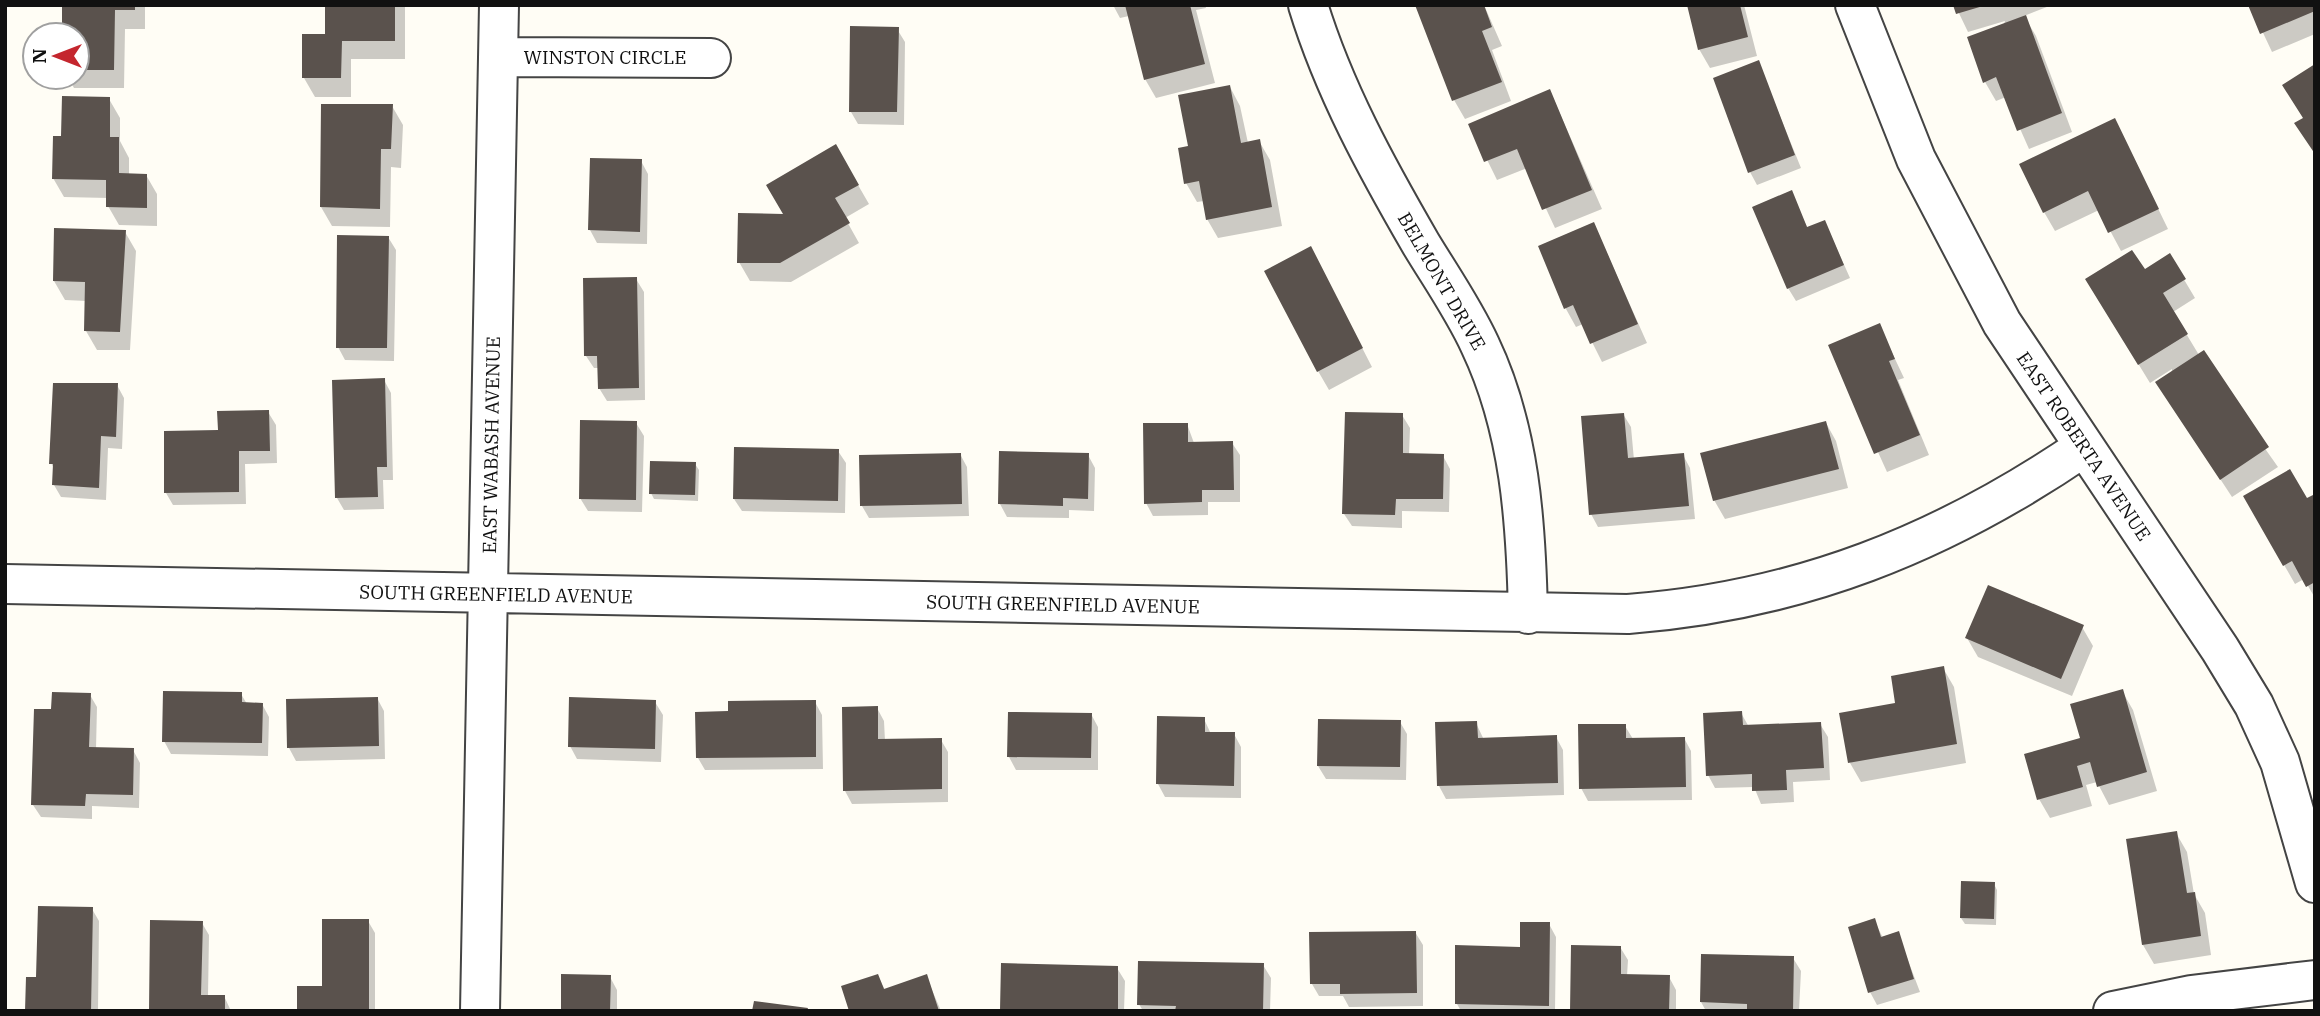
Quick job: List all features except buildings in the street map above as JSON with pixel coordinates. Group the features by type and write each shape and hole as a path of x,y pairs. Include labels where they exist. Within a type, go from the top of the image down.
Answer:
{"street":[{"name":"EAST WABASH AVENUE","path":"480,1011 499,5"},
{"name":"BELMONT DRIVE","path":"1308,5 1352,116 1381,176 1480,345 1507,415 1519,474 1528,614"},
{"name":"EAST ROBERTA AVENUE","path":"1855,5 1916,159 2002,323 2220,649 2254,705 2280,762 2315,883"},
{"name":"WINSTON CIRCLE","path":"498,57 711,58"},
{"name":"SOUTH GREENFIELD AVENUE","path":"5,584 1628,614 1680,610 1754,598 1806,584 1913,546 1969,519 2035,481 2084,447"},
{"path":"2113,1011 2191,996 2315,980"}]}
